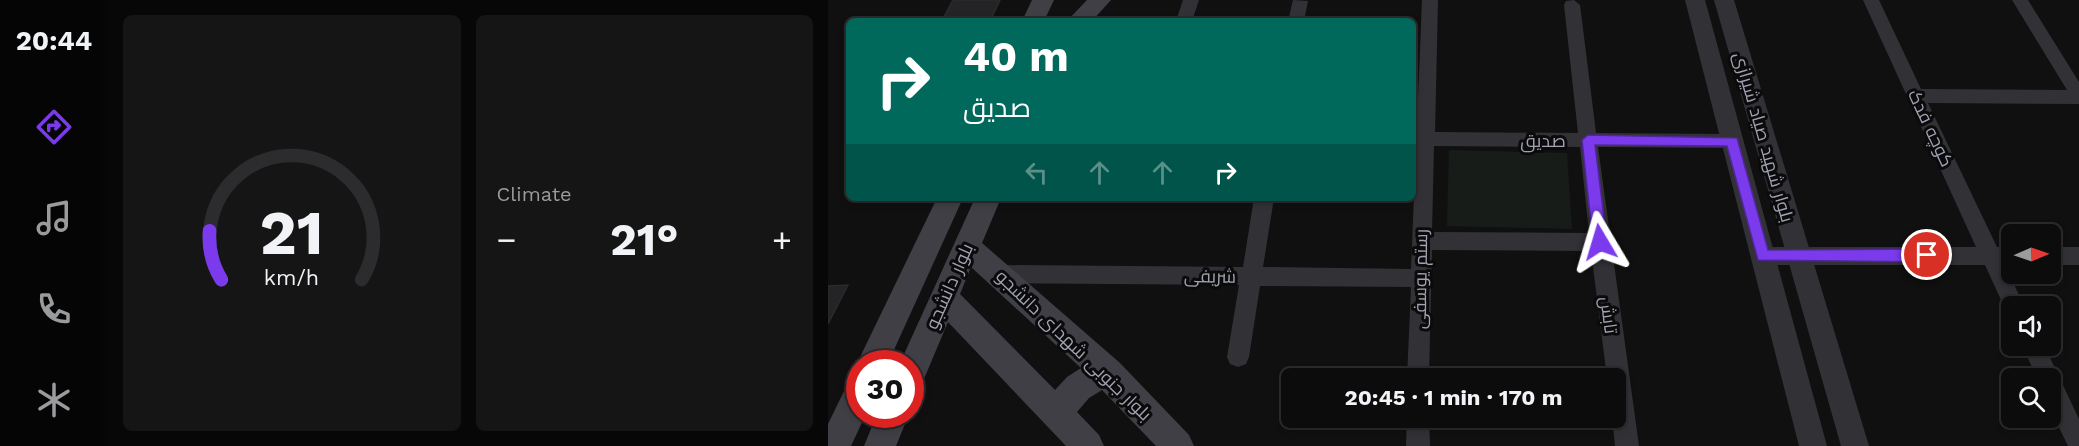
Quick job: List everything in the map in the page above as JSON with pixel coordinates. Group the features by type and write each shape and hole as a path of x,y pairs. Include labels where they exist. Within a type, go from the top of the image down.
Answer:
{"main road":[{"path":"1034,18 1043,0"},
{"path":"1066,18 1074,0"},
{"path":"1081,18 1100,0"},
{"name":"بلوار دانشجو","path":"879,350 949,201"},
{"name":"بلوار دانشجو","path":"921,350 987,201"},
{"name":"بلوار جنوبی شهدای دانشجو","path":"968,246 1109,373 1178,446"},
{"path":"944,298 1088,446"},
{"path":"1058,415 1065,399 1078,386 1093,377 1109,373"},
{"path":"834,446 846,421"},
{"path":"880,446 887,428"}],"street":[{"path":"1185,18 1191,0"},
{"name":"رستم یوسفی","path":"1418,368 1431,0"},
{"name":"بلوار شهید صیاد شیرازی","path":"1695,0 1813,446"},
{"name":"بلوار شهید صیاد شیرازی","path":"1724,0 1855,446"},
{"name":"کوچه فدک","path":"1871,0 1916,96 2001,256"},
{"path":"2020,0 2079,96"},
{"path":"1297,18 1300,1"},
{"name":"تابش","path":"1572,5 1627,446"},
{"path":"1916,96 2079,96"},
{"name":"صدیق","path":"1425,139 1732,141"},
{"path":"1238,357 1263,201"},
{"path":"1421,241 1600,242"},
{"path":"1763,256 2001,256"},
{"path":"2061,256 2079,256"},
{"name":"شریفی","path":"1001,274 1420,278"},
{"path":"2061,406 2079,444"},
{"path":"1418,428 1418,446"}],"shaded area":[{"path":"1449,150 1567,153 1572,229 1447,226"}],"building":[{"path":"953,0 1000,0 991,18 944,18"},
{"path":"848,285 828,324 828,286"}],"route":[{"path":"1600,242 1588,140 1732,141 1763,256 1927,255"}]}
